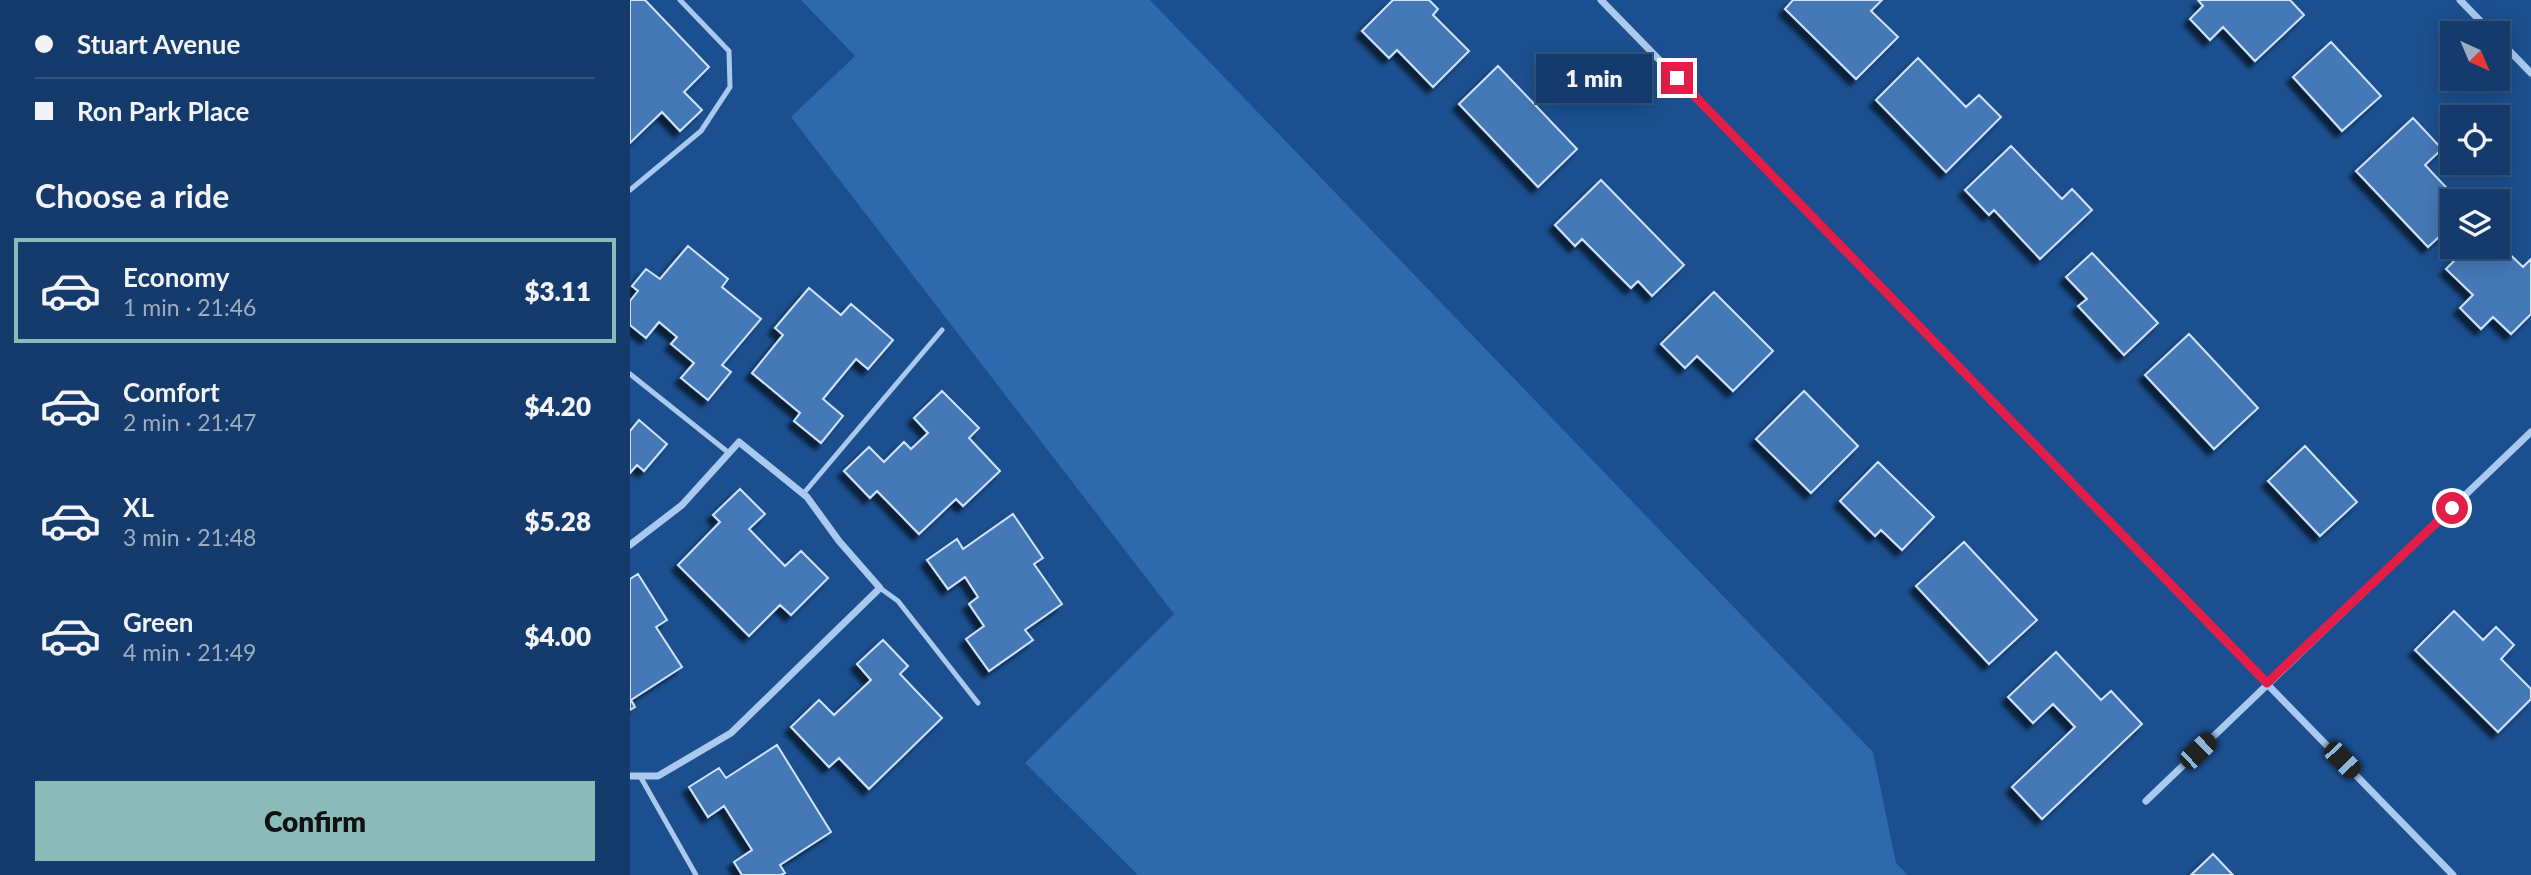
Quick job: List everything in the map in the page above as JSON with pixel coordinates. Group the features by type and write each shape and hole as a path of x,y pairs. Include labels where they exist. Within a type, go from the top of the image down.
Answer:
{"street":[{"path":"1601,0 2454,875"},
{"path":"2460,0 2480,21"},
{"path":"2510,51 2531,73"},
{"path":"2146,801 2531,432"},
{"path":"630,545 682,505 739,442 803,494 880,588 731,733 658,776 630,776"}],"lane":[{"path":"630,190 701,131 730,86 729,51 680,0"},
{"path":"803,494 942,330"},
{"path":"630,374 729,453"},
{"path":"880,588 898,601 978,703"},
{"path":"640,776 696,875"}],"shaded area":[{"path":"801,0 1150,0 1873,752 1896,863 1908,875 1138,875 1025,763 1174,614 791,117 855,56"}],"building":[{"path":"630,0 645,0 709,67 684,92 702,110 680,131 662,112 630,143"},
{"path":"1393,0 1429,0 1438,9 1433,15 1469,51 1433,87 1397,50 1389,58 1362,31"},
{"path":"1793,0 1882,0 1871,11 1898,37 1856,79 1785,9"},
{"path":"2198,0 2290,0 2304,15 2255,61 2223,27 2210,40 2190,19 2203,6"},
{"path":"2331,42 2381,96 2342,131 2293,77"},
{"path":"1918,58 1966,107 1979,95 2001,117 1946,172 1876,100"},
{"path":"1498,66 1577,149 1538,187 1459,104"},
{"path":"2413,118 2440,147 2440,151 2425,165 2448,189 2440,189 2440,236 2428,247 2356,171"},
{"path":"2011,146 2062,199 2072,189 2092,210 2040,259 1994,210 1989,215 1965,190"},
{"path":"1601,180 1684,265 1652,296 1638,281 1631,288 1582,239 1575,246 1555,225"},
{"path":"688,246 728,279 722,287 761,319 722,365 731,372 708,400 681,378 694,363 671,344 677,337 659,322 646,338 630,325 630,301 638,291 632,286 646,269 660,279"},
{"path":"2092,253 2158,323 2124,355 2078,306 2087,299 2066,277"},
{"path":"2510,254 2523,267 2531,259 2531,314 2511,334 2493,317 2481,329 2460,308 2473,295 2446,269 2456,259 2510,259"},
{"path":"809,288 841,315 851,304 893,340 868,369 856,359 823,399 843,416 821,443 794,421 800,413 752,373 783,335 775,328"},
{"path":"1714,292 1773,351 1733,391 1697,356 1685,368 1661,344"},
{"path":"2189,334 2258,408 2214,449 2145,375"},
{"path":"942,391 979,428 969,438 1000,471 963,506 956,499 919,534 877,491 870,498 844,471 869,447 884,462 904,442 911,449 928,433 914,418"},
{"path":"1804,391 1858,446 1811,493 1756,439"},
{"path":"639,420 667,444 644,471 637,465 630,473 630,431"},
{"path":"2305,446 2357,502 2320,536 2268,481"},
{"path":"1878,462 1934,517 1902,550 1881,530 1875,536 1840,501"},
{"path":"740,489 765,514 749,529 785,566 801,551 828,578 791,615 780,605 749,636 678,565 720,522 713,515"},
{"path":"1013,514 1043,558 1034,564 1062,604 1025,630 1033,640 989,671 966,639 984,626 969,604 978,597 965,577 948,589 927,560 957,539 963,549"},
{"path":"1964,542 2037,620 1989,664 1916,586"},
{"path":"638,574 667,620 656,627 682,667 631,700 635,707 630,710 630,579"},
{"path":"2454,611 2483,640 2496,627 2514,645 2501,659 2531,689 2531,699 2498,732 2415,650"},
{"path":"883,640 908,666 900,674 942,718 869,789 839,758 829,767 791,727 819,700 834,715 871,680 857,664"},
{"path":"2056,652 2101,700 2111,691 2142,724 2042,819 2012,787 2075,727 2053,704 2033,723 2008,697"},
{"path":"777,745 831,832 780,865 785,873 781,875 742,875 734,862 752,850 724,806 708,817 689,787 719,768 726,778"},
{"path":"2213,854 2233,875 2191,875"}],"route":[{"path":"1677,78 2267,683 2452,508"}]}
